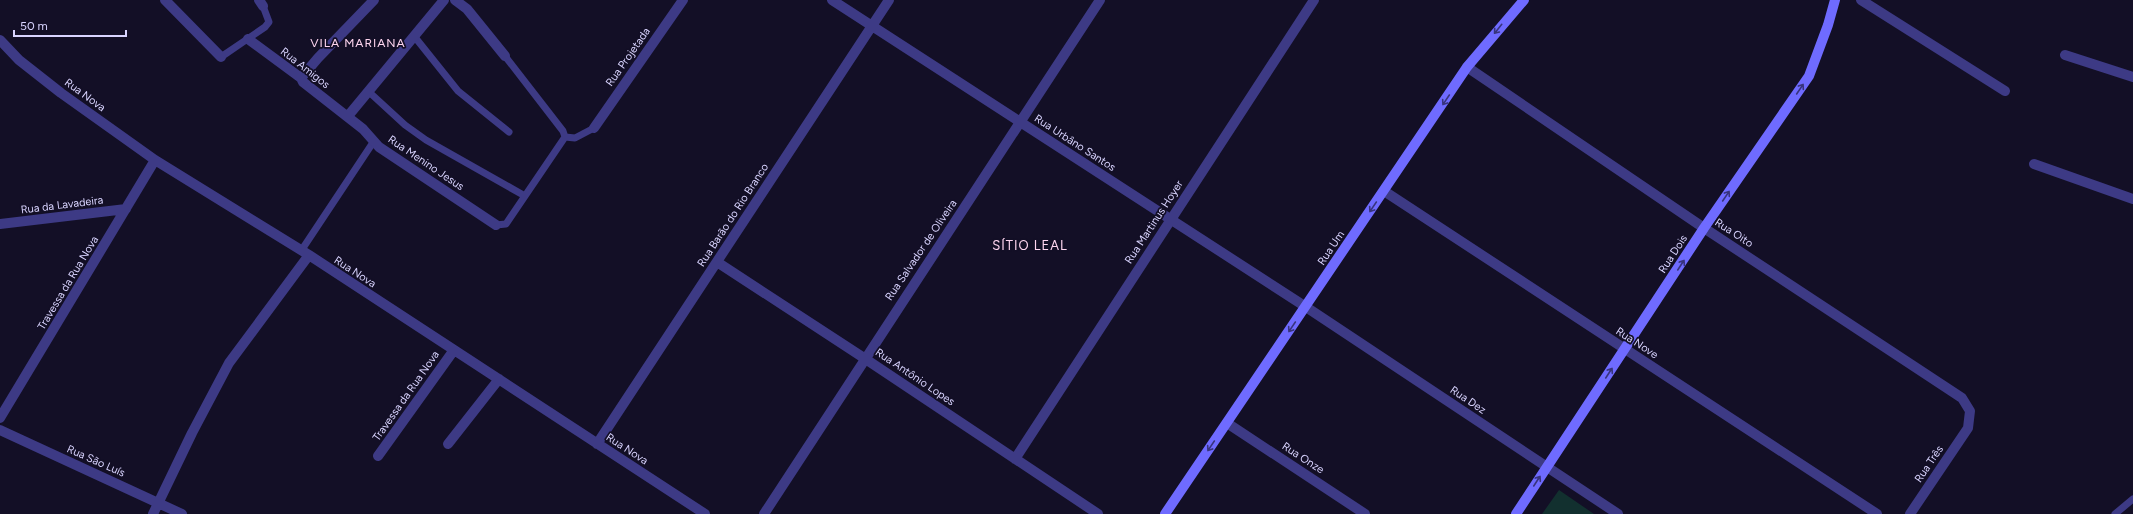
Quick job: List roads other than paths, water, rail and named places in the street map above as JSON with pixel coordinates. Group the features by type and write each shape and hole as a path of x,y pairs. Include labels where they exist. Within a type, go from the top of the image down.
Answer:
{"main road":[{"name":"Rua Um","path":"1165,514 1468,67 1524,0"},
{"name":"Rua Dois","path":"1516,514 1704,228 1809,76 1828,25 1835,0"}],"street":[{"path":"165,0 221,57"},
{"path":"301,78 318,58 374,0"},
{"path":"348,116 444,0"},
{"path":"455,0 467,9 505,56"},
{"name":"Rua Projetada","path":"594,128 683,0"},
{"name":"Rua Urbâno Santos","path":"832,0 1306,307"},
{"name":"Rua Barão do Rio Branco","path":"597,444 889,0"},
{"name":"Rua Salvador de Oliveira","path":"764,514 864,358 1100,0"},
{"name":"Rua Martinus Hoyer","path":"1014,459 1314,0"},
{"path":"1861,0 2005,91"},
{"name":"Rua Amigos","path":"248,39 301,78 303,82 348,116"},
{"name":"Rua Nova","path":"0,40 19,60 61,93 155,160 305,253 705,514"},
{"path":"2065,55 2133,77"},
{"name":"Rua Oito","path":"1468,67 1704,228 1962,398 1970,411 1968,428"},
{"name":"Rua Menino Jesus","path":"348,116 363,128 374,142 496,225"},
{"name":"Travessa da Rua Nova","path":"0,418 155,160"},
{"path":"2034,164 2133,199"},
{"name":"Rua Nove","path":"1384,191 1877,514"},
{"name":"Rua da Lavadeira","path":"0,224 126,209"},
{"path":"153,514 160,503 192,432 229,363 305,253"},
{"name":"Rua Antônio Lopes","path":"717,262 1098,514"},
{"name":"Rua Dez","path":"1306,307 1618,514"},
{"name":"Travessa da Rua Nova","path":"378,456 454,350"},
{"path":"448,444 499,379"},
{"name":"Rua Onze","path":"1227,423 1366,514"},
{"name":"Rua Três","path":"1910,514 1968,428"},
{"name":"Rua São Luís","path":"0,430 182,514"}],"lane":[{"path":"221,57 265,27 269,22 261,3"},
{"path":"414,36 458,92 509,132"},
{"path":"505,56 563,131 565,136"},
{"path":"368,91 405,125 426,140 525,196"},
{"path":"565,136 574,138 594,128"},
{"path":"496,225 506,224 565,136"},
{"path":"305,253 374,142"},
{"path":"2115,514 2133,499"}],"district":[{"name":"VILA MARIANA","path":"358,43"},
{"name":"SÍTIO LEAL","path":"1030,245"}]}
